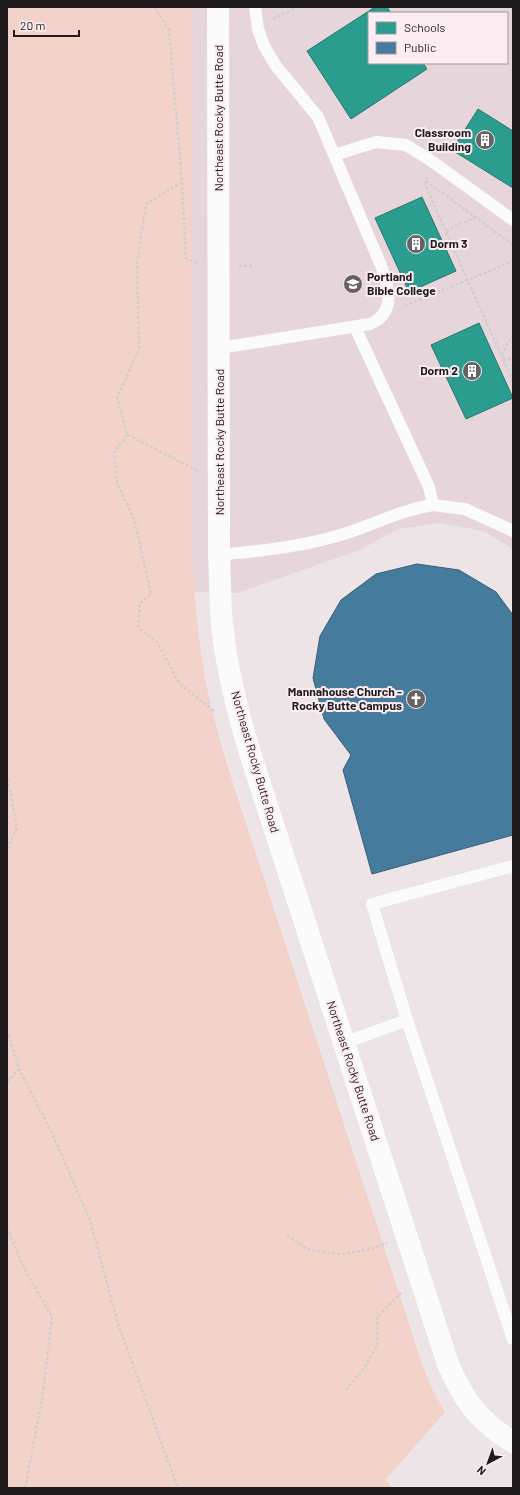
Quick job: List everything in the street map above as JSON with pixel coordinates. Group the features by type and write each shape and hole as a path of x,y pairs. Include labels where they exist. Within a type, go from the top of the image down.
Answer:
{"street":[{"name":"Northeast Rocky Butte Road","path":"218,7 220,348 219,555 222,619 228,662 240,718 249,750 448,1364 461,1392 481,1417 494,1429 513,1442"}],"lane":[{"path":"220,348 355,327 377,321 383,314 388,304 389,288 382,268 318,117 276,66 264,46 257,24 255,7"},
{"path":"334,155 376,142 406,145 430,160 513,220"},
{"path":"355,327 429,487 433,505"},
{"path":"219,555 268,550 315,542 356,530 415,508 433,505 465,509 513,531"},
{"path":"513,866 372,904 407,1020 513,1339"},
{"path":"344,1043 407,1020"}],"path":[{"path":"154,7 169,30 182,182 146,204 137,263 138,349 117,398 127,435 220,482"},
{"path":"257,24 278,17 298,7"},
{"path":"513,245 426,182 513,382"},
{"path":"446,230 475,217"},
{"path":"388,304 405,306 513,261"},
{"path":"502,357 513,334"},
{"path":"502,357 513,358"},
{"path":"127,435 114,452 116,483 134,519 151,594 140,604 138,628 157,642 179,683 221,716 240,718"},
{"path":"7,774 17,827 7,850"},
{"path":"7,1030 19,1069 52,1133 90,1220 118,1324 178,1488"},
{"path":"7,1082 19,1069"},
{"path":"7,1228 26,1272 52,1317 42,1400 25,1488"},
{"path":"287,1235 307,1249 338,1254 367,1250 406,1236"},
{"path":"346,1390 362,1371 377,1346 377,1317 399,1294 421,1282"}],"shaded area":[{"path":"7,7 192,7 192,541 195,603 200,645 211,706 228,768 422,1364 432,1389 445,1412 386,1479 392,1488 7,1488"},
{"name":"Portland Bible College","path":"192,7 513,7 513,549 483,531 440,523 398,529 360,550 237,593 194,592 192,541"}],"building: Schools":[{"path":"375,7 387,7 390,12 368,12 368,64 424,64 427,69 351,119 307,51"},
{"name":"Classroom Building","path":"478,109 513,131 513,188 452,150"},
{"name":"Dorm 3","path":"422,197 456,271 409,292 375,218"},
{"name":"Dorm 2","path":"479,323 513,398 466,419 431,345"}],"building: Public":[{"name":"Mannahouse Church - Rocky Butte Campus","path":"417,564 459,570 496,592 513,615 513,835 372,874 343,770 351,755 324,719 313,678 320,636 341,600 376,574"}],"place":[{"name":"Classroom Building","path":"485,140"},
{"name":"Dorm 3","path":"416,244"},
{"name":"Portland Bible College","path":"353,284"},
{"name":"Dorm 2","path":"472,371"},
{"name":"Mannahouse Church - Rocky Butte Campus","path":"416,699"}]}
